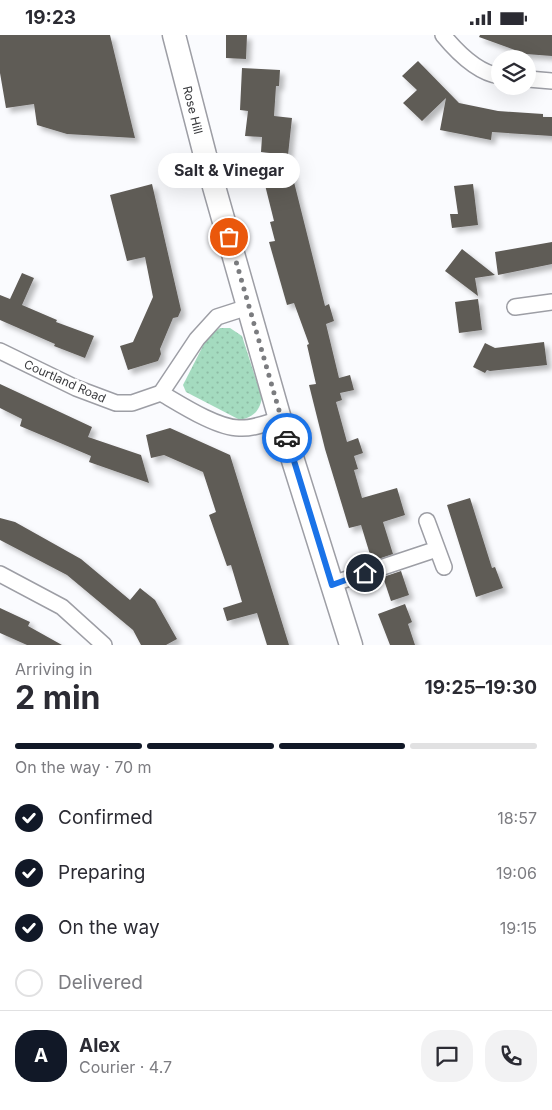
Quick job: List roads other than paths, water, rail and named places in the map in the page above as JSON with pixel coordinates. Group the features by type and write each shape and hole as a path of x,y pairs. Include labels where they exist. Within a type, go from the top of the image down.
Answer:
{"main road":[{"name":"Rose Hill","path":"174,35 280,419 351,645"}],"street":[{"path":"443,35 459,55 491,74"},
{"path":"536,80 552,81"},
{"path":"515,307 552,302"},
{"path":"248,307 216,317 197,339 161,393 222,424 236,428 250,428 280,419"},
{"name":"Courtland Road","path":"0,351 76,388 116,403 132,403 161,393"},
{"path":"427,521 444,567"},
{"path":"332,585 437,549"},
{"path":"0,574 62,607 104,645"}],"place":[{"name":"Salt & Vinegar","path":"229,237"}]}
